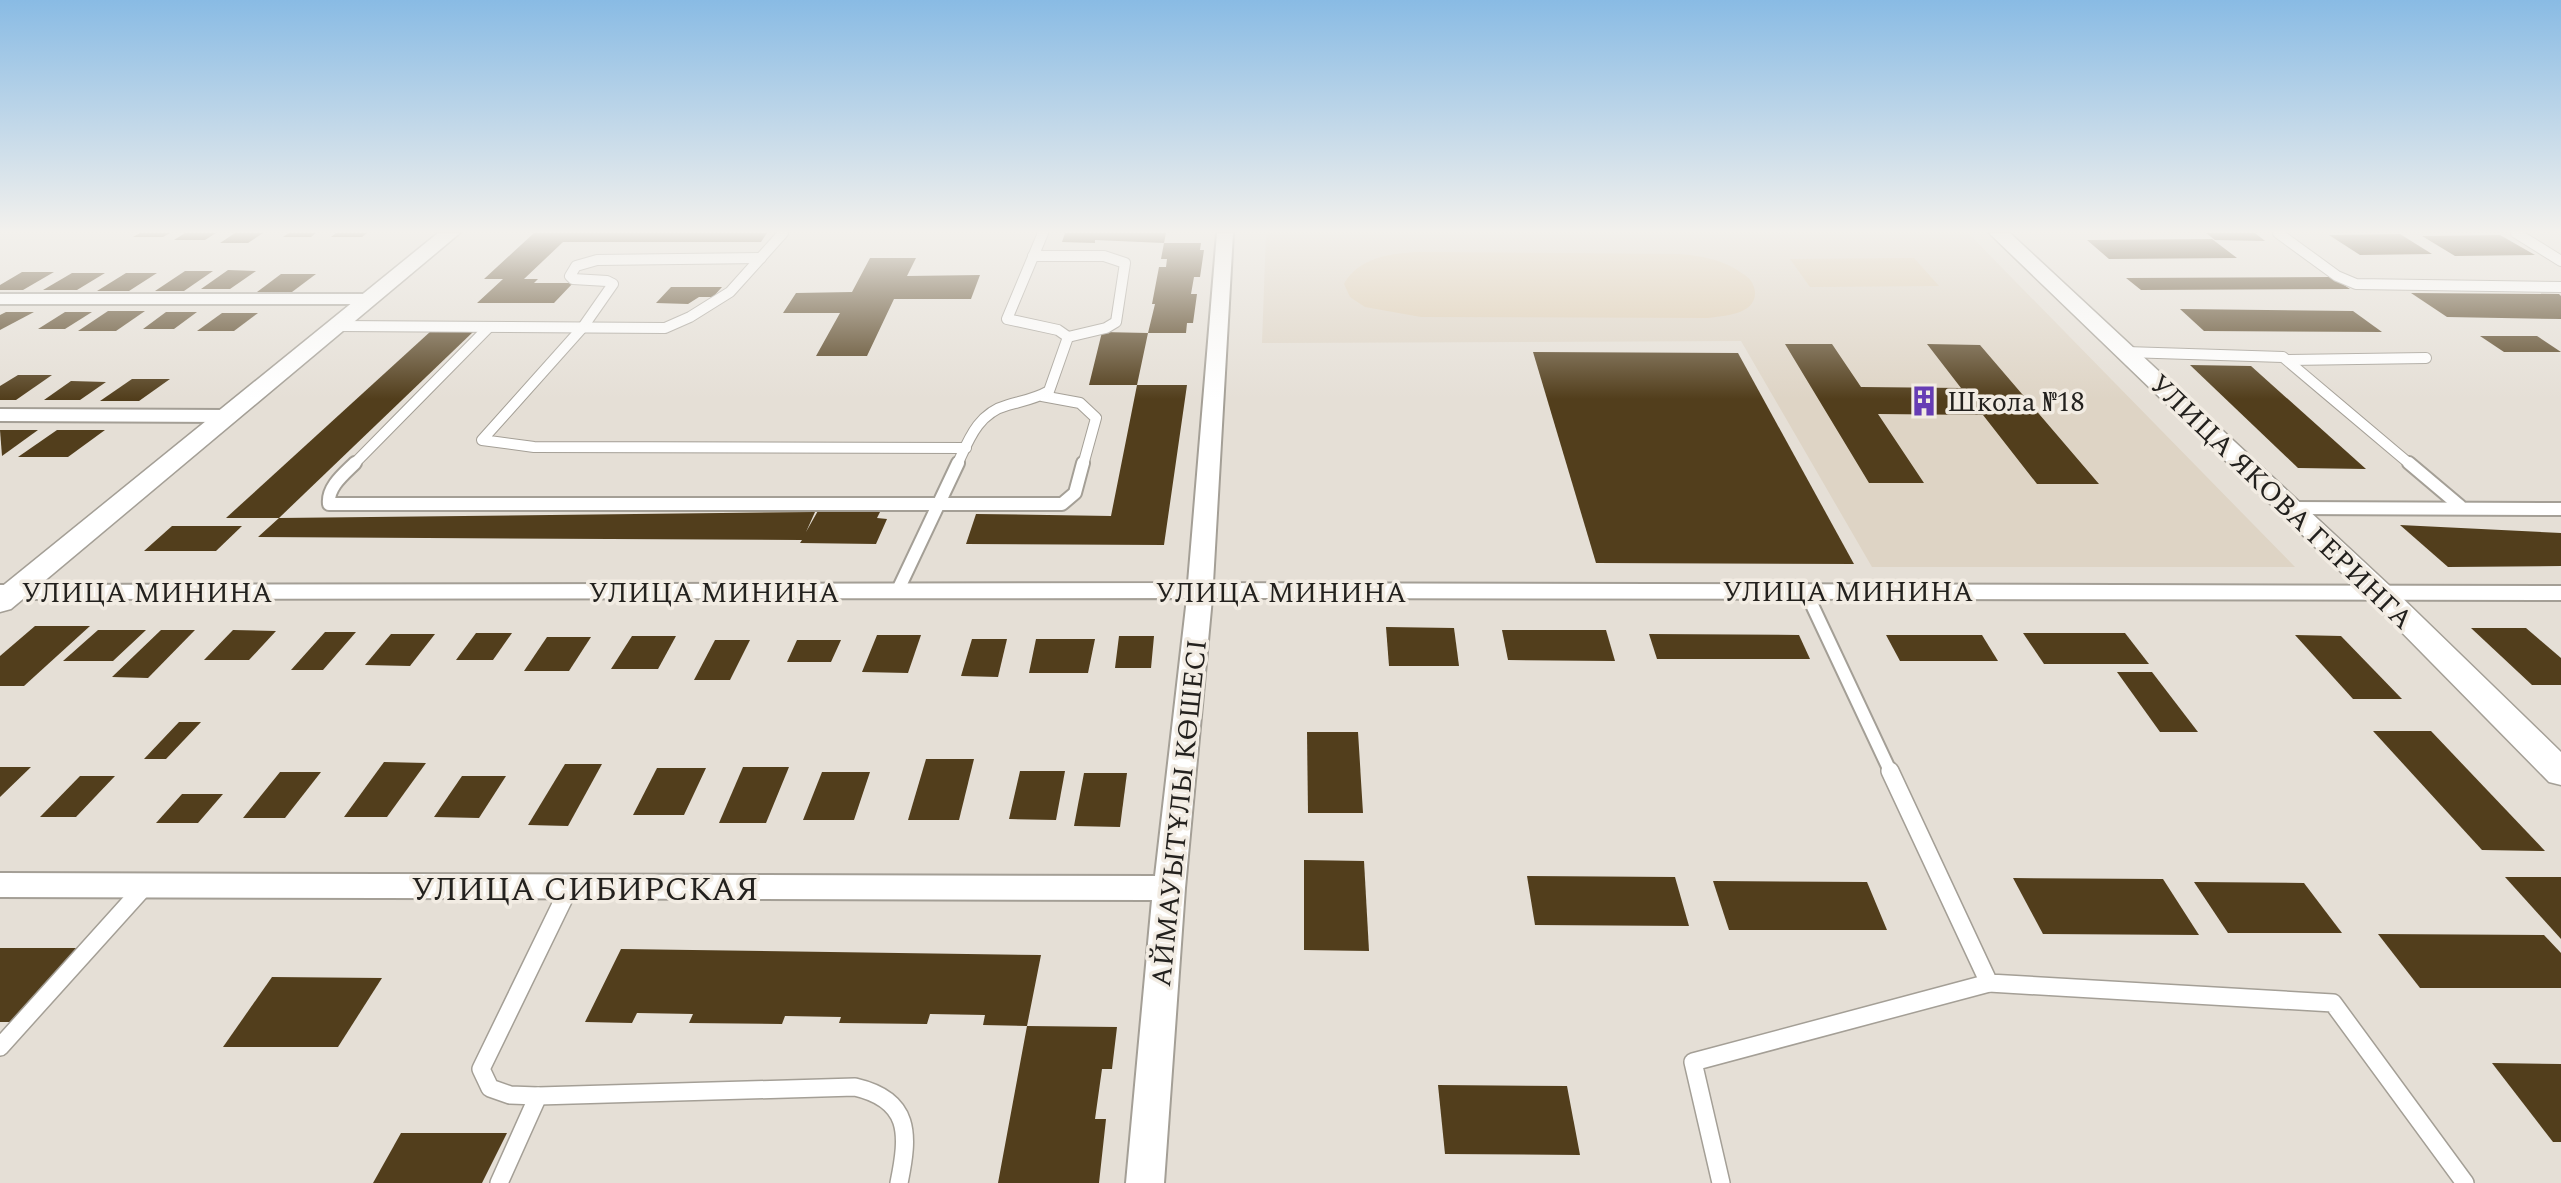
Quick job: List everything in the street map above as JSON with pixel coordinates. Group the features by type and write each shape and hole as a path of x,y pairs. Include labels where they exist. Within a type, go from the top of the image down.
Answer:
{"street":[{"path":"4,596 382,288"},
{"name":"АЙМАУЫТҰЛЫ КӨШЕСІ","path":"1145,1183 1169,888 1200,592 1221,288"},
{"name":"УЛИЦА ЯКОВА ГЕРИНГА","path":"2058,288 2379,593 2561,773"},
{"path":"0,299 369,299"},
{"path":"0,415 227,416"},
{"name":"УЛИЦА МИНИНА","path":"4,596 1805,590 2561,593"},
{"name":"УЛИЦА СИБИРСКАЯ","path":"0,885 1169,888"}],"lane":[{"path":"610,288 583,327 482,440 534,447 966,448"},
{"path":"336,326 665,328 690,317 733,288"},
{"path":"1020,288 1007,319 1013,323 1058,330 1068,337 1106,328 1116,322 1121,288"},
{"path":"489,327 335,483 328,498 330,504 939,504 1062,503 1075,493 1097,418 1092,408 1083,402 1042,396 1010,402 989,411 976,425 966,448 939,504 897,592"},
{"path":"1042,396 1049,391 1068,337"},
{"path":"2126,352 2275,355 2289,360 2426,358"},
{"path":"2289,360 2460,506"},
{"path":"2289,508 2460,506 2561,509"},
{"path":"1805,590 1989,983"},
{"path":"0,1047 145,886"},
{"path":"569,888 481,1069 490,1088 510,1095 538,1096 855,1087 881,1095 901,1116 907,1145 899,1183"},
{"path":"1721,1183 1693,1062 1989,983 2333,1003 2465,1183"},
{"path":"499,1183 538,1096"}],"shaded area":[{"path":"1264,288 2022,288 2295,567 1872,567 1741,341 1262,343"},
{"path":"1346,288 1754,288 1755,292 1754,300 1744,310 1707,318 1421,317 1365,307 1350,297"}],"building":[{"path":"0,288 26,288 23,290"},
{"path":"46,288 80,288 77,290 43,290"},
{"path":"102,288 133,288 129,291 97,291"},
{"path":"159,288 188,288 184,291 155,291"},
{"path":"262,288 297,288 292,292 257,292"},
{"path":"493,288 568,288 554,303 477,303"},
{"path":"670,288 721,288 713,297 699,297 688,304 656,303"},
{"path":"854,288 975,288 971,299 894,299 867,356 816,356 840,313 783,313 796,293 852,292"},
{"path":"1155,288 1192,288 1191,294 1197,294 1193,323 1187,323 1186,333 1148,333 1155,304 1152,304"},
{"path":"2139,288 2350,289 2141,290"},
{"path":"2411,293 2559,294 2561,319 2447,317"},
{"path":"2180,309 2353,311 2382,332 2204,331"},
{"path":"108,311 145,311 116,331 78,331"},
{"path":"6,312 34,312 0,330 0,315"},
{"path":"65,312 92,312 65,329 38,329"},
{"path":"166,312 197,312 174,329 143,329"},
{"path":"222,313 258,313 234,331 197,331"},
{"path":"431,331 474,331 279,518 226,518"},
{"path":"1102,332 1148,333 1137,385 1089,385"},
{"path":"2480,336 2537,336 2561,352 2504,352"},
{"name":"Школа №18","path":"1785,344 1832,344 1861,387 1961,388 1927,344 1980,345 2099,484 2037,484 1983,415 1878,414 1924,483 1869,483"},
{"path":"1533,352 1738,353 1854,564 1596,563"},
{"path":"2190,365 2251,366 2366,469 2298,468"},
{"path":"18,375 52,375 16,400 0,400 0,386"},
{"path":"132,379 170,379 139,401 100,401"},
{"path":"71,381 106,382 80,400 44,400"},
{"path":"1137,385 1187,385 1164,545 966,544 976,514 1111,516"},
{"path":"0,430 38,430 2,456"},
{"path":"57,430 105,430 68,457 18,457"},
{"path":"819,509 881,510 877,518 887,519 876,544 800,543 802,540 258,537 279,518 815,512 806,532"},
{"path":"2400,525 2561,533 2561,566 2448,567"},
{"path":"172,526 242,526 216,551 144,551"},
{"path":"35,626 90,626 24,686 0,686 0,656"},
{"path":"1386,627 1454,628 1459,666 1389,666"},
{"path":"2471,628 2526,628 2561,658 2561,685 2532,685"},
{"path":"98,630 146,630 113,661 63,661"},
{"path":"161,630 195,630 148,678 112,677"},
{"path":"233,630 276,631 249,660 204,660"},
{"path":"1502,630 1606,630 1615,661 1508,660"},
{"path":"325,632 356,632 323,670 291,670"},
{"path":"476,633 512,633 493,660 456,660"},
{"path":"2023,633 2125,633 2149,664 2044,664"},
{"path":"391,634 435,634 410,666 365,665"},
{"path":"1649,634 1799,635 1810,659 1657,659"},
{"path":"877,635 921,635 908,673 862,672"},
{"path":"1886,635 1982,635 1998,661 1900,661"},
{"path":"2295,635 2341,636 2402,699 2353,699"},
{"path":"632,636 676,636 658,669 611,669"},
{"path":"1119,636 1154,636 1151,668 1115,668"},
{"path":"547,637 591,637 569,671 524,671"},
{"path":"972,639 1007,639 998,677 961,676"},
{"path":"1036,639 1095,639 1088,673 1029,673"},
{"path":"715,640 750,640 730,680 694,680"},
{"path":"797,640 841,640 831,662 787,662"},
{"path":"2117,672 2152,672 2198,732 2160,732"},
{"path":"179,722 201,722 166,759 144,759"},
{"path":"2373,731 2431,731 2545,851 2482,850"},
{"path":"1307,732 1358,732 1363,813 1308,813"},
{"path":"926,759 974,759 959,820 908,820"},
{"path":"384,762 426,763 387,817 344,817"},
{"path":"565,764 602,764 568,826 528,825"},
{"path":"0,767 31,767 0,797"},
{"path":"743,767 789,767 766,823 719,823"},
{"path":"657,768 706,768 684,815 633,815"},
{"path":"1020,771 1065,771 1056,820 1009,819"},
{"path":"280,772 321,772 285,818 243,818"},
{"path":"822,772 870,772 854,820 803,820"},
{"path":"1084,773 1127,773 1120,827 1074,826"},
{"path":"80,776 115,776 76,817 40,817"},
{"path":"462,776 506,776 479,818 434,817"},
{"path":"182,794 223,794 198,823 156,823"},
{"path":"1304,860 1364,861 1369,951 1304,950"},
{"path":"1527,876 1675,877 1689,926 1535,925"},
{"path":"2505,877 2561,877 2561,939"},
{"path":"2013,878 2163,879 2199,935 2043,934"},
{"path":"1713,881 1867,882 1887,930 1729,930"},
{"path":"2194,882 2304,883 2342,933 2228,933"},
{"path":"2378,934 2544,935 2561,953 2561,988 2420,988"},
{"path":"0,948 84,948 21,1022 0,1022"},
{"path":"621,949 1041,955 1027,1026 983,1025 985,1015 930,1014 927,1024 839,1023 841,1017 785,1016 782,1024 689,1023 693,1014 637,1013 632,1023 585,1022"},
{"path":"272,977 382,978 338,1047 223,1047"},
{"path":"1027,1026 1117,1027 1112,1069 1102,1069 1095,1119 1106,1119 1099,1183 998,1183"},
{"path":"2492,1063 2561,1064 2561,1142 2553,1142"},
{"path":"1438,1085 1567,1086 1580,1155 1445,1154"},
{"path":"401,1133 507,1133 482,1183 373,1183"}],"place":[{"name":"Школа №18","path":"1924,401"}]}
